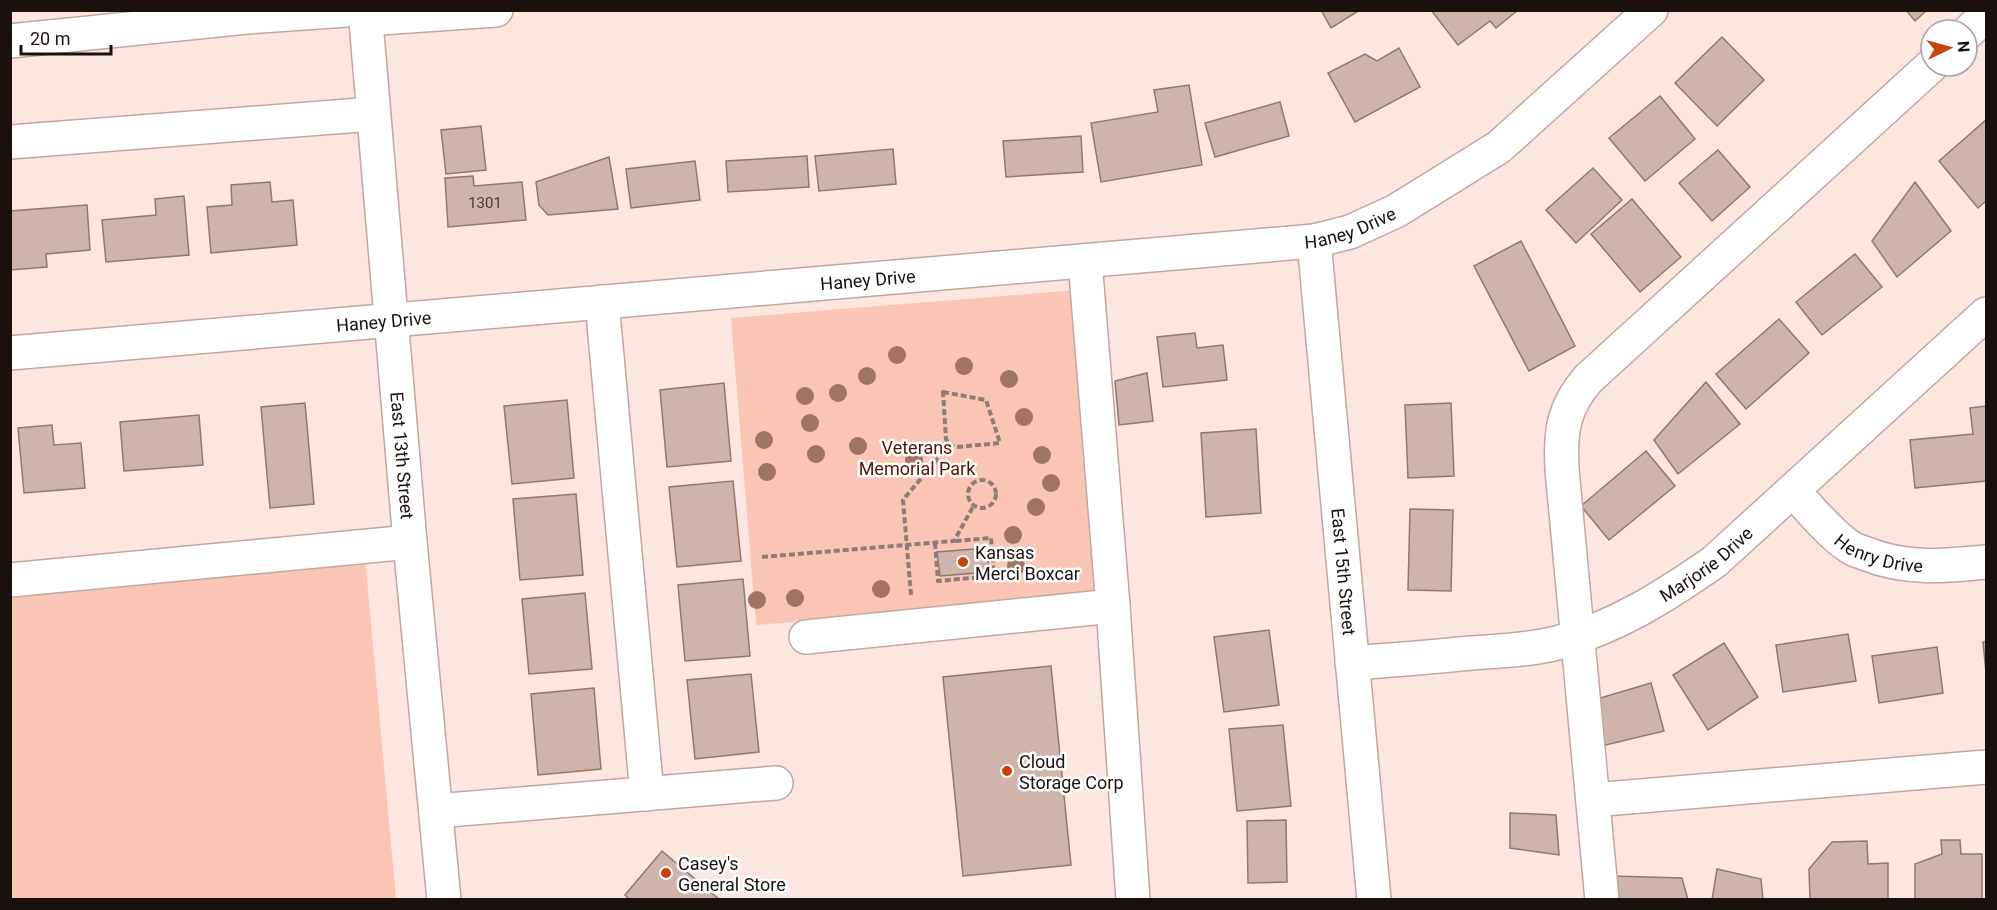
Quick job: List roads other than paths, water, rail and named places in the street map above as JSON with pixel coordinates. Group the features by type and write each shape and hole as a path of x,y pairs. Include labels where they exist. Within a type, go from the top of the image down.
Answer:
{"street":[{"path":"10,41 247,17 496,10"},
{"name":"Haney Drive","path":"10,353 1314,241 1350,232 1396,211 1499,147 1651,10"},
{"name":"East 13th Street","path":"359,13 373,114 444,900"},
{"path":"1602,900 1561,446 1566,411 1577,391 1588,378 1919,77"},
{"path":"10,142 373,114"},
{"name":"East 15th Street","path":"1314,241 1374,900"},
{"path":"1085,261 1113,606 1133,900"},
{"path":"602,302 647,794"},
{"name":"Marjorie Drive","path":"1352,663 1524,648 1555,643 1577,637 1624,618 1673,591 1714,562 1986,314"},
{"name":"Henry Drive","path":"1793,491 1850,547 1878,559 1906,565 1934,567 1986,562"},
{"path":"10,580 410,542"},
{"path":"806,637 1113,606"},
{"path":"1593,800 1986,767"},
{"path":"436,811 776,783"}],"place":[{"name":"Kansas Merci Boxcar","path":"963,562"},
{"name":"Cloud Storage Corp","path":"1007,771"},
{"name":"Casey's General Store","path":"666,873"}],"park label":[{"name":"Veterans Memorial Park","path":"917,457"}]}
